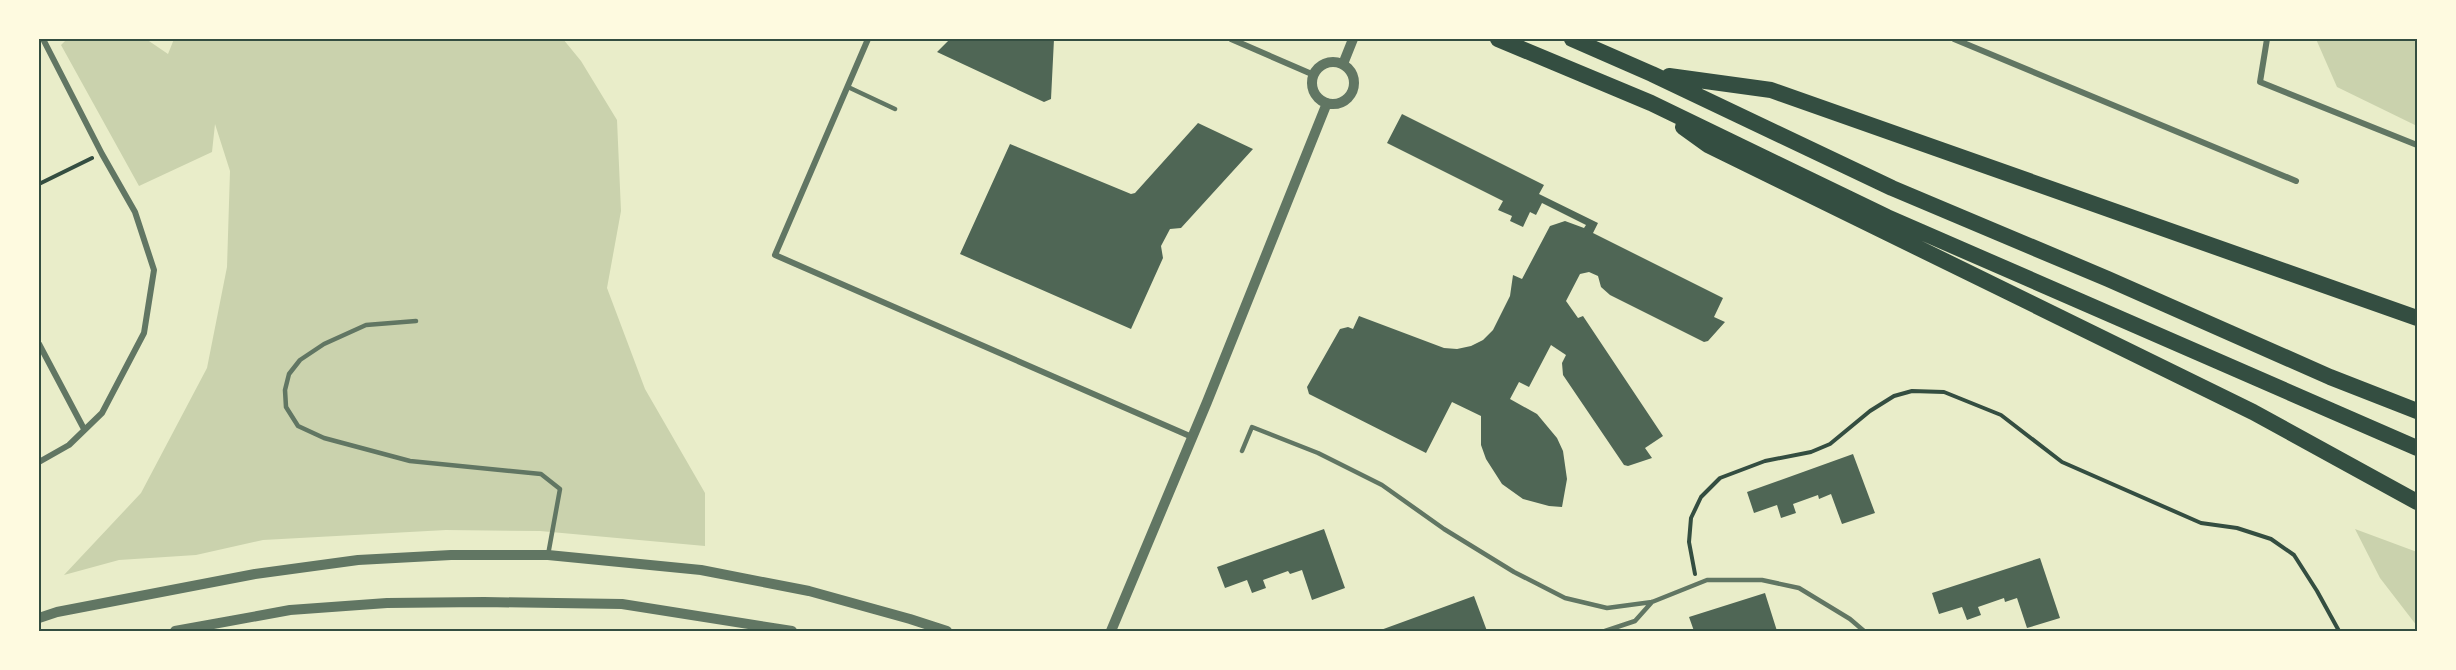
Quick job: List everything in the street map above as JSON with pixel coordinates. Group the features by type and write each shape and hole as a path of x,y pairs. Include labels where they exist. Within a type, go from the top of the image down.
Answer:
{"highway":[{"path":"1498,39 1651,103 1887,217 2417,448"},
{"path":"1572,39 1652,74 1892,188 2108,279 2330,377 2417,411"},
{"path":"1652,74 1772,90 2417,318"},
{"path":"1651,103 1708,145 2253,412 2417,502"}],"street":[{"path":"39,462 69,445 102,413 144,333 154,270 135,212 102,154 43,39"},
{"path":"868,39 775,255 1192,437"},
{"path":"1231,39 1314,75"},
{"path":"1343,64 1353,39"},
{"path":"1954,39 2295,181"},
{"path":"2267,39 2260,82 2417,145"},
{"path":"1329,62 1343,64 1349,69 1354,81 1351,94 1341,103 1327,103 1316,95 1313,89 1314,75 1329,62"},
{"path":"1111,631 1327,103"},
{"path":"39,344 84,429"},
{"path":"39,618 57,612 255,574 358,560 451,555 548,555 701,570 809,591 946,631"},
{"path":"175,631 290,610 387,603 484,602 622,604 792,631"}],"lane":[{"path":"848,87 895,109"},
{"path":"416,321 366,325 324,344 300,360 289,374 285,390 286,406 290,415 298,426 324,438 410,461 541,474 560,489 548,555"},
{"path":"1242,451 1252,427 1318,453 1382,484 1462,540 1514,572 1565,598 1607,608 1652,602 1707,580 1762,580 1799,588 1850,619 1864,631"},
{"path":"1605,631 1635,621 1652,602"}],"path":[{"path":"39,184 102,154"},
{"path":"1696,584 1689,542 1691,518 1701,497 1720,478 1765,461 1811,452 1830,444 1845,430 1894,396 1912,391 1944,392 2001,415 2062,462 2201,523 2237,528 2271,540 2294,555 2317,591 2338,631"}],"green space":[{"path":"67,39 146,39 168,54 174,39 563,39 581,61 617,120 621,211 607,288 645,389 705,493 705,546 540,531 446,530 263,540 196,555 119,560 64,575 141,493 207,368 227,267 230,171 215,124 212,152 139,186 61,45"},
{"path":"2316,39 2417,39 2417,126 2337,87"},
{"path":"2355,529 2417,552 2417,626 2380,578"}],"building":[{"path":"950,39 1054,39 1051,99 1044,102 937,52"},
{"path":"1402,114 1544,185 1539,194 1598,223 1593,233 1723,298 1714,317 1725,322 1708,341 1704,342 1610,295 1601,287 1598,276 1589,272 1580,274 1566,301 1578,318 1583,316 1663,436 1645,448 1652,458 1628,466 1624,465 1563,375 1562,363 1566,355 1551,345 1529,387 1519,382 1510,399 1537,414 1557,438 1563,451 1567,479 1562,507 1523,499 1502,484 1486,459 1481,445 1481,416 1452,402 1426,453 1309,394 1307,387 1340,329 1348,327 1353,329 1359,316 1444,348 1457,349 1483,340 1493,330 1510,296 1513,275 1522,279 1550,226 1565,221 1584,228 1586,225 1542,203 1536,215 1530,212 1523,227 1510,221 1512,216 1498,210 1503,201 1387,143"},
{"path":"1198,123 1253,149 1181,228 1170,229 1161,246 1163,258 1131,329 960,254 1010,144 1131,194 1135,193"},
{"path":"1853,454 1875,513 1842,524 1831,494 1819,499 1818,495 1793,504 1796,513 1781,518 1777,505 1754,513 1747,492"},
{"path":"1324,529 1345,588 1312,600 1302,570 1290,574 1288,571 1263,580 1266,588 1252,593 1247,580 1225,588 1217,567"},
{"path":"2040,558 2060,618 2027,628 2017,598 2005,602 2004,598 1978,607 1981,615 1967,620 1962,607 1939,614 1932,593"},
{"path":"1765,593 1777,631 1694,631 1689,617"},
{"path":"1474,596 1487,631 1378,631"}]}
